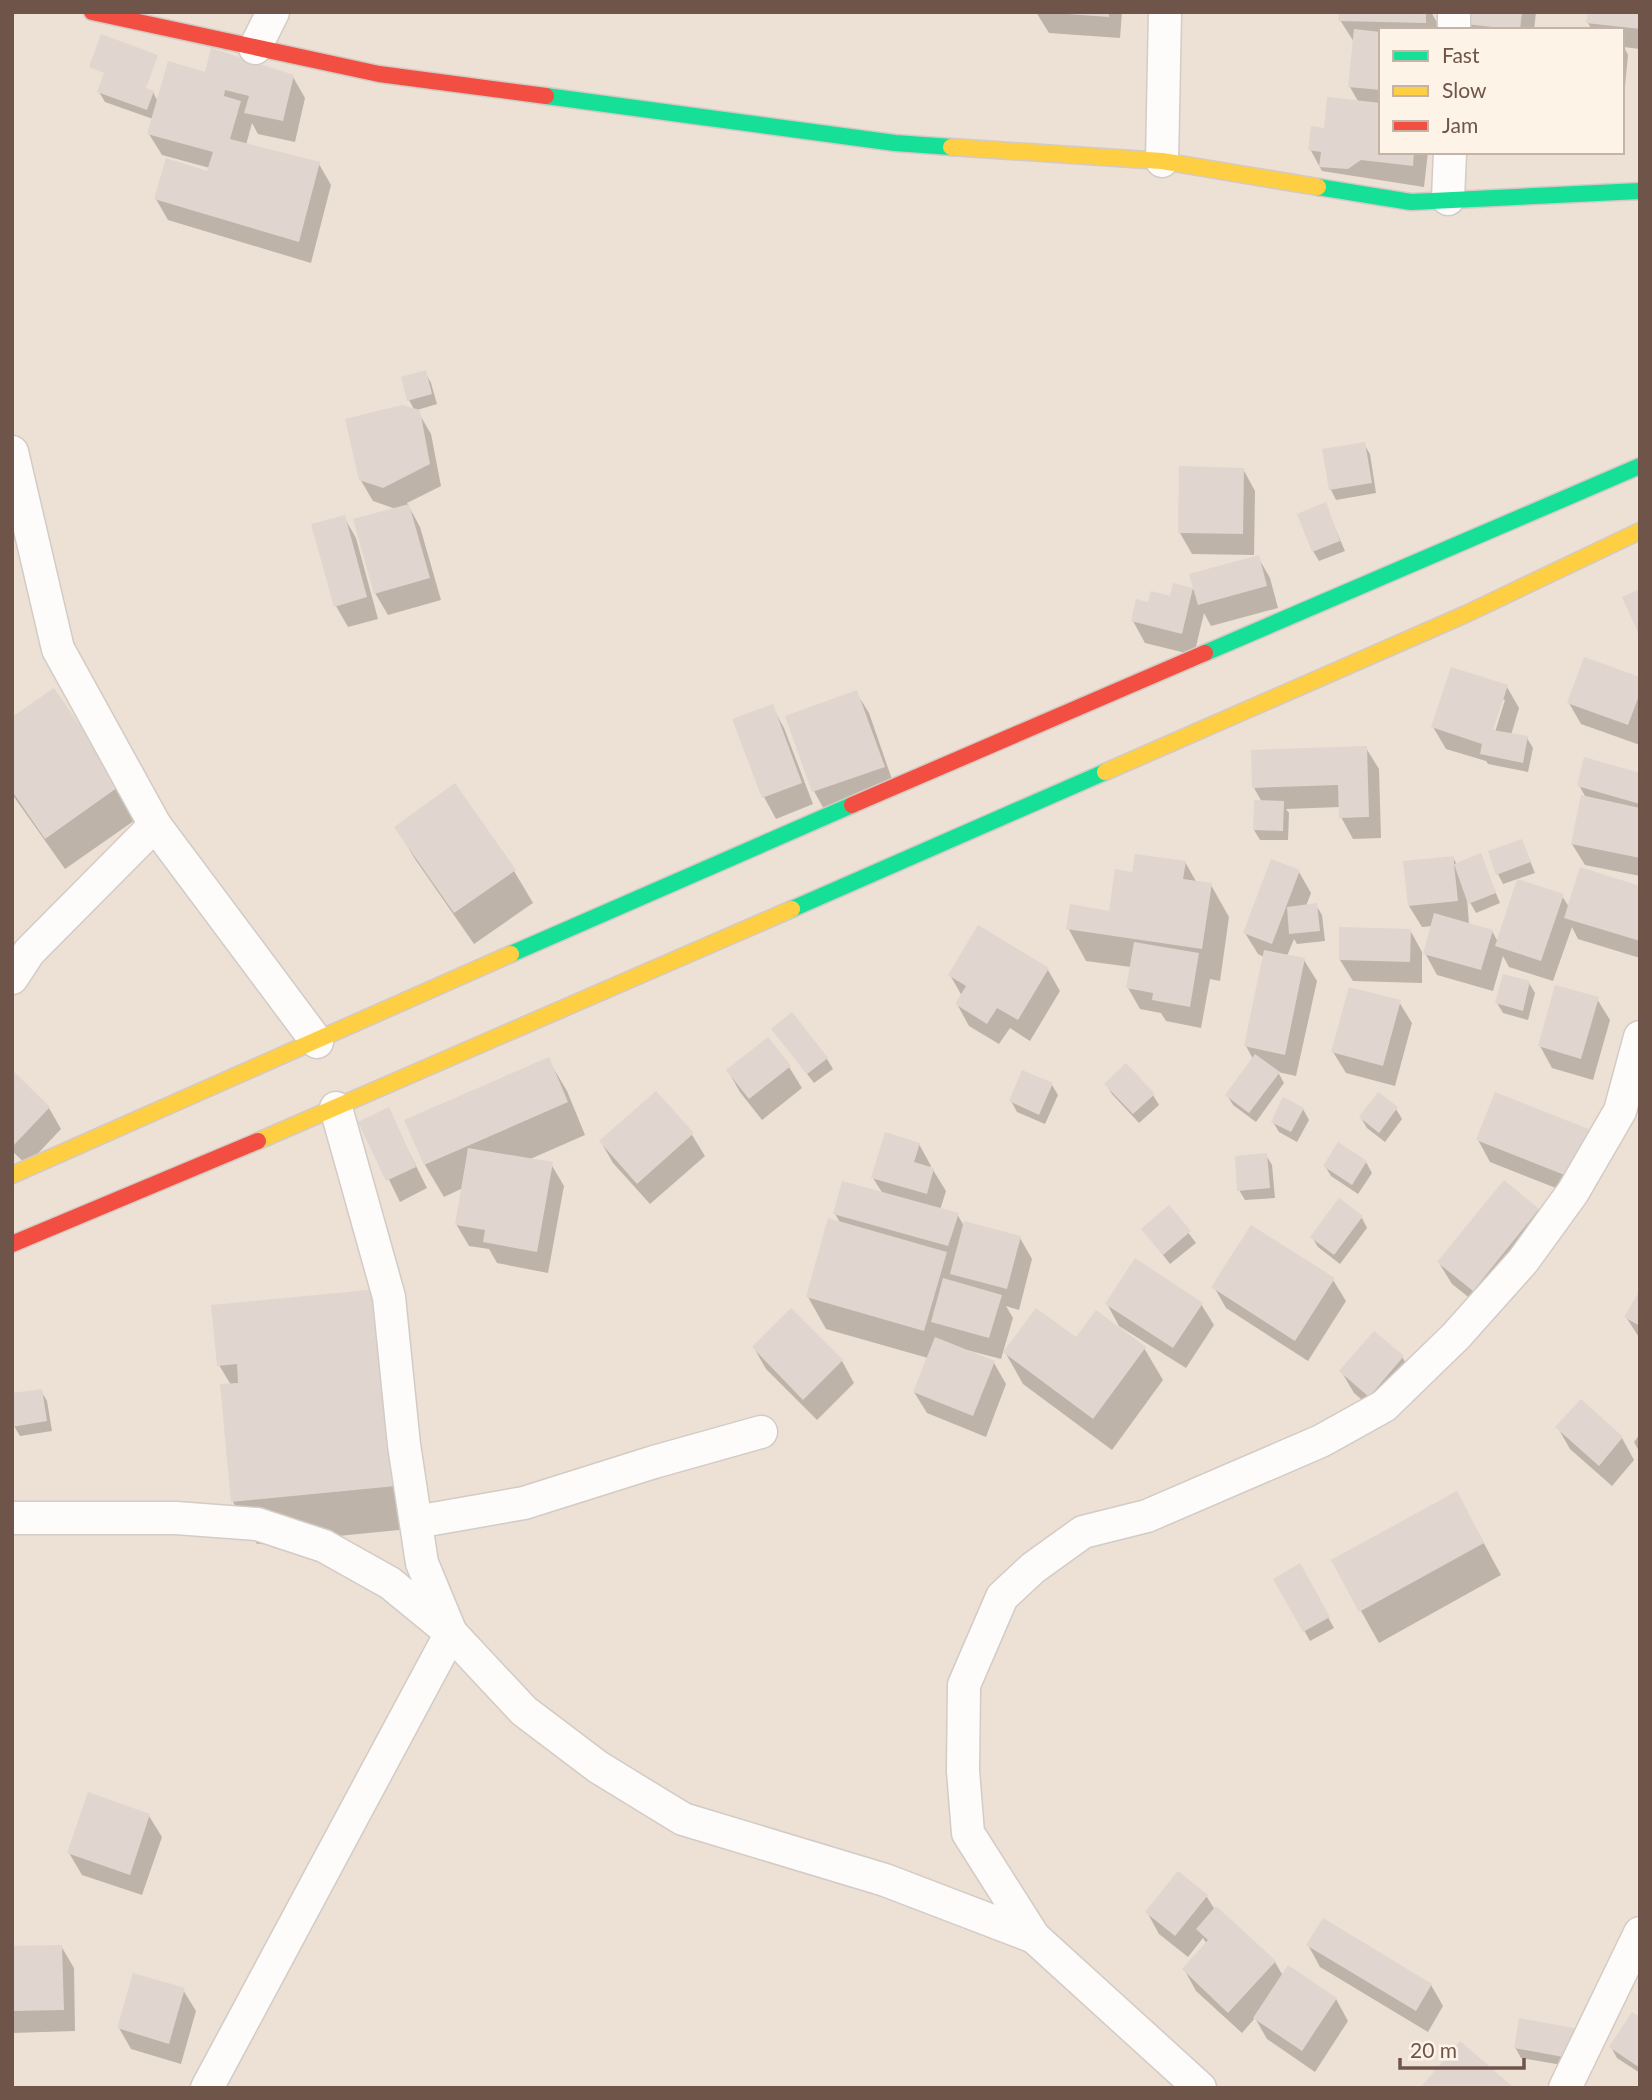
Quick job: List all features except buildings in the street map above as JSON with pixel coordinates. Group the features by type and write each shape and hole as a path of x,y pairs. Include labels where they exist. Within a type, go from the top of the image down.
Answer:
{"street":[{"path":"92,12 139,18 255,48 379,74 895,143 1162,161 1411,202 1640,191"},
{"path":"255,48 273,12"},
{"path":"1162,161 1166,12"},
{"path":"1448,199 1450,154"},
{"path":"12,452 58,649 155,825 317,1042"},
{"path":"12,1175 743,852 1640,466"},
{"path":"12,1244 336,1108 1466,614 1640,531"},
{"path":"12,978 29,952 155,825"},
{"path":"1200,2088 1034,1937 968,1833 962,1771 964,1685 1002,1597 1033,1568 1083,1532 1147,1517 1321,1441 1384,1406 1457,1336 1515,1270 1573,1192 1620,1111 1640,1037"},
{"path":"336,1108 389,1297 404,1445 422,1563 451,1633"},
{"path":"416,1522 524,1503 761,1432"},
{"path":"13,1519 176,1518 257,1524 324,1546 390,1583 451,1633 524,1711 598,1767 683,1819 885,1880 1034,1937"},
{"path":"207,2088 451,1633"},
{"path":"1565,2088 1640,1933"}],"shaded area":[{"path":"12,12 1640,12 1640,2088 12,2088"}],"traffic: fast":[{"path":"546,96 895,143 951,147"},
{"path":"1318,187 1411,202 1640,191"},
{"path":"1205,653 1640,466"},
{"path":"792,909 1105,772"},
{"path":"511,954 852,805"}],"traffic: slow":[{"path":"951,147 1162,161 1318,187"},
{"path":"1105,772 1466,614 1640,531"},
{"path":"258,1141 792,909"},
{"path":"12,1175 511,954"}],"traffic: jam":[{"path":"92,12 379,74 546,96"},
{"path":"852,805 1205,653"},
{"path":"12,1244 258,1141"}]}
